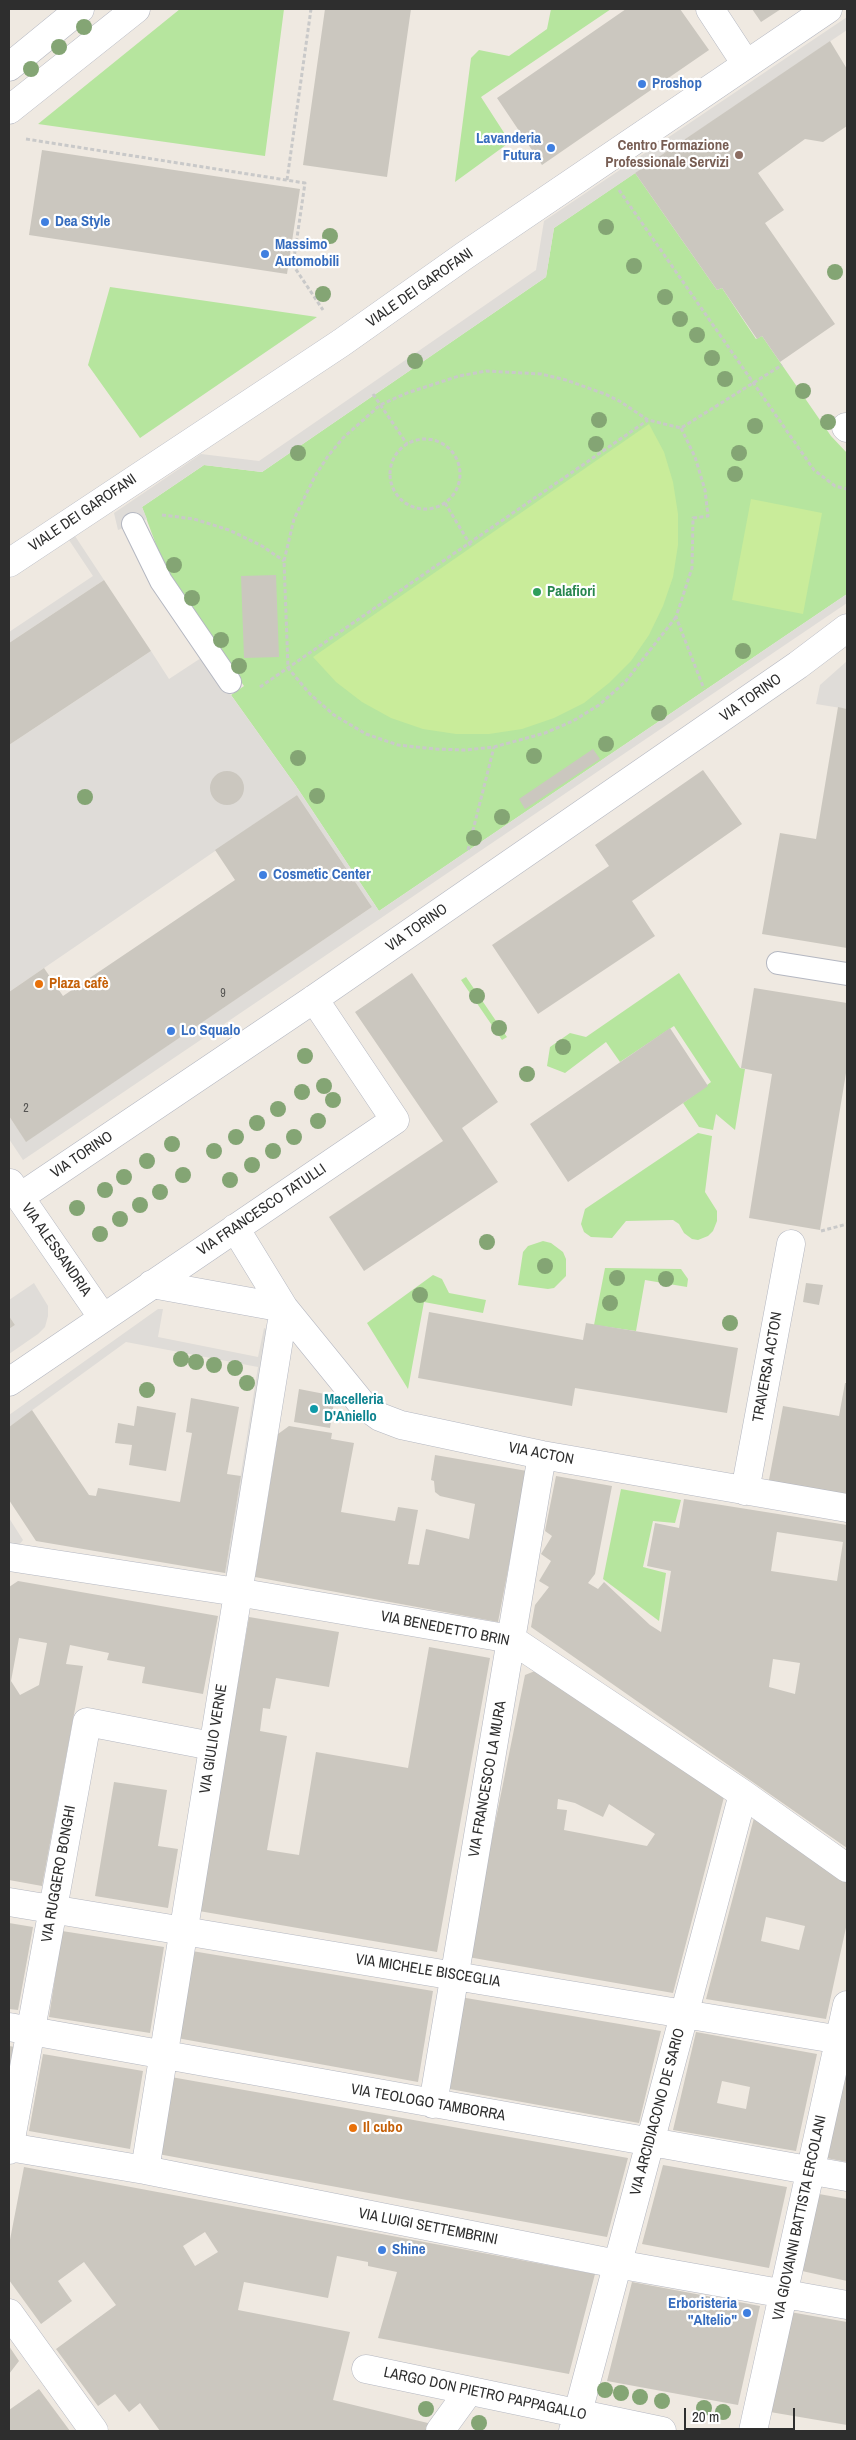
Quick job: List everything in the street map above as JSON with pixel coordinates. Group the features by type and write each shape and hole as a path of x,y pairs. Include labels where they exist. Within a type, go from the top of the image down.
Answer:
{"street":[{"path":"9,67 80,9"},
{"path":"9,110 136,9"},
{"path":"710,9 746,64"},
{"name":"VIALE DEI GAROFANI","path":"9,562 341,343 464,256 828,9"},
{"name":"VIA TORINO","path":"14,1189 314,999 812,655 847,628"},
{"name":"VIA TORINO","path":"812,655 847,648"},
{"name":"VIA FRANCESCO TATULLI","path":"9,1382 395,1120 314,999"},
{"name":"VIA ALESSANDRIA","path":"14,1189 103,1318"},
{"name":"VIA ACTON","path":"235,1228 284,1308 362,1404 380,1416 401,1426 542,1455 847,1508"},
{"name":"TRAVERSA ACTON","path":"745,1491 791,1244"},
{"path":"152,1284 284,1308"},
{"name":"VIA GIULIO VERNE","path":"144,2170 284,1308"},
{"name":"VIA FRANCESCO LA MURA","path":"433,2104 542,1455"},
{"name":"VIA BENEDETTO BRIN","path":"9,1557 237,1592 511,1639 743,1794 847,1868"},
{"name":"VIA RUGGERO BONGHI","path":"9,2148 20,2029 53,1909 87,1722 212,1746"},
{"name":"VIA ARCIDIACONO DE SARIO","path":"575,2422 743,1794"},
{"name":"VIA MICHELE BISCEGLIA","path":"9,1902 843,2040"},
{"name":"VIA GIOVANNI BATTISTA ERCOLANI","path":"753,2431 810,2171 843,2040 847,2004"},
{"name":"VIA TEOLOGO TAMBORRA","path":"20,2029 847,2177"},
{"name":"VIA LUIGI SETTEMBRINI","path":"9,2148 144,2170 618,2264 847,2306"},
{"path":"9,2313 94,2431"},
{"name":"LARGO DON PIETRO PAPPAGALLO","path":"366,2369 469,2391 575,2422 662,2431"},
{"path":"440,2431 469,2391"}],"lane":[{"path":"132,524 161,581 230,682"},
{"path":"778,963 847,974"}],"path":[{"path":"287,180 311,9"},
{"path":"18,138 305,183 293,264 323,310"},
{"path":"616,186 814,470 835,486 847,488"},
{"path":"681,428 695,457 705,490 708,516 693,518 692,568 676,617 625,682 599,705 573,721 545,733 494,747 435,749 398,745 382,740 334,715 310,694 288,668 284,560 294,519 315,476 342,438 380,405 416,390 459,376 486,371 513,371 541,374 589,388 621,402 648,420 681,428 782,365"},
{"path":"373,394 407,444"},
{"path":"288,668 648,420"},
{"path":"419,440 430,440 442,443 451,450 457,460 460,472 454,495 445,503 435,508 413,507 396,493 391,483 393,460 407,444 419,440"},
{"path":"445,503 470,544"},
{"path":"161,514 194,519 229,530 262,546 284,560"},
{"path":"676,617 705,690"},
{"path":"468,850 494,747"}],"green space":[{"path":"180,9 284,9 265,156 38,124"},
{"path":"551,9 611,9 481,97 510,142 455,182 471,58 479,50 509,56 547,29"},
{"path":"635,173 717,290 722,288 756,339 762,336 831,436 847,453 847,594 379,911 296,786 231,695 244,686 167,574 142,507 204,465 262,472 546,277 554,228"},
{"path":"110,287 317,317 140,438 88,365"},
{"name":"Palafiori","path":"649,424 664,452 673,482 678,514 678,545 673,577 663,606 649,635 631,661 609,683 584,703 554,718 522,729 489,734 456,734 423,729 391,718 362,702 336,682 313,657"},
{"path":"751,499 822,513 803,614 732,600"},
{"path":"679,973 740,1068 745,1069 735,1130 716,1114 713,1130 699,1127 683,1103 711,1082 674,1026 620,1062 606,1042 565,1073 547,1066 550,1047 570,1033 586,1037"},
{"path":"466,977 507,1037 502,1040 461,980"},
{"path":"698,1133 712,1136 705,1192 717,1211 717,1221 713,1231 708,1236 698,1240 692,1239 673,1220 626,1221 612,1238 591,1237 584,1232 581,1224 585,1209"},
{"path":"543,1241 551,1243 563,1252 566,1259 566,1276 554,1288 518,1285 523,1252 528,1246"},
{"path":"605,1268 681,1269 688,1279 687,1287 645,1280 636,1331 594,1325"},
{"path":"433,1275 442,1279 449,1293 486,1300 483,1313 424,1302 408,1389 367,1323"},
{"path":"621,1489 681,1500 675,1523 653,1521 643,1567 666,1573 659,1621 603,1579"}],"shaded area":[{"path":"847,17 847,30 554,228 546,277 262,472 204,465 142,507 147,519 118,530 114,513 201,454 259,461 536,270 544,221"},
{"path":"75,536 104,580 9,643 9,632 93,576 69,540"},
{"path":"847,594 847,603 23,1160 9,1139 9,1116 26,1141 372,907 297,795 9,992 9,745 151,651 169,679 201,658 231,695 296,786 379,911"},
{"path":"847,661 847,709 816,704 820,685"},
{"path":"34,1283 48,1306 45,1327 9,1354 9,1329 15,1325 9,1316 9,1300"},
{"path":"158,1309 163,1309 158,1337 258,1357 264,1328 267,1329 228,1574 225,1573 258,1367 126,1342 9,1427 9,1415"},
{"path":"9,1518 23,1540 9,1558"}],"building":[{"path":"325,9 411,9 387,177 303,165"},
{"path":"626,9 680,9 709,50 542,165 497,98"},
{"path":"752,9 781,9 761,22"},
{"path":"830,41 847,69 847,126 823,142 805,139 758,173 784,210 765,223 835,324 780,362 762,336 757,339 722,288 717,290 635,173"},
{"path":"42,150 300,189 287,274 29,235"},
{"path":"276,575 279,657 244,658 241,576"},
{"path":"104,580 151,651 9,745 9,643"},
{"path":"838,707 847,709 847,948 762,934 780,833 816,839"},
{"path":"593,749 600,759 525,809 519,799"},
{"path":"703,770 742,824 632,901 655,936 538,1014 492,945 609,866 595,845"},
{"path":"227,771 234,772 239,776 243,781 243,795 239,800 234,804 227,805 220,804 215,800 211,795 210,788 211,781 215,776 220,772"},
{"path":"297,795 372,907 26,1142 9,1116 9,992 44,968 63,996 235,880 215,850"},
{"path":"412,973 498,1102 462,1128 498,1182 364,1271 329,1217 443,1141 355,1012"},
{"path":"754,988 847,1003 847,1067 820,1230 749,1218 772,1074 741,1068"},
{"path":"670,1028 708,1086 568,1182 530,1124"},
{"path":"806,1283 823,1285 819,1305 803,1302"},
{"path":"429,1312 583,1340 586,1323 738,1348 727,1413 575,1388 572,1406 418,1378"},
{"path":"9,1316 15,1325 9,1329"},
{"path":"845,1383 847,1383 847,1497 768,1485 783,1406 839,1416"},
{"name":"Macelleria D'Aniello","path":"299,1389 335,1396 330,1428 294,1422"},
{"path":"191,1398 239,1407 227,1474 241,1476 225,1573 36,1541 9,1500 9,1427 32,1410 89,1495 96,1496 98,1488 180,1502 192,1433 186,1432"},
{"path":"137,1406 176,1413 166,1471 129,1465 132,1445 115,1443 118,1423 134,1426"},
{"path":"289,1426 332,1433 331,1439 354,1443 341,1512 395,1521 398,1507 418,1510 408,1564 419,1565 426,1529 469,1539 475,1504 440,1496 435,1492 434,1481 431,1480 435,1455 527,1471 498,1622 255,1577 278,1434"},
{"path":"556,1476 612,1486 595,1574 588,1583 598,1589 604,1582 650,1625 661,1632 671,1571 647,1566 655,1523 679,1528 684,1499 847,1525 847,1848 531,1627 535,1605 549,1587 539,1581 551,1561 541,1554 552,1536 545,1531","holes":["777,1532 843,1542 837,1581 771,1571","773,1659 800,1663 795,1694 769,1687"]},
{"path":"18,1581 218,1616 203,1694 142,1683 145,1667 107,1660 109,1653 70,1645 66,1664 83,1666 42,1886 9,1880 9,1587","holes":["19,1638 47,1643 39,1685 20,1695 11,1681"]},
{"path":"249,1617 339,1632 329,1687 276,1678 270,1709 263,1708 260,1731 287,1736 267,1850 299,1855 316,1752 408,1768 429,1647 490,1658 437,1952 199,1911"},
{"path":"535,1671 724,1797 673,1993 468,1957 525,1675","holes":["558,1799 575,1803 603,1817 609,1804 655,1834 647,1846 564,1830 567,1810 557,1809"]},
{"path":"114,1782 167,1790 158,1846 178,1849 168,1908 95,1896"},
{"path":"754,1818 847,1881 847,1923 826,2019 706,1999","holes":["766,1917 805,1926 799,1950 761,1941"]},
{"path":"9,1923 33,1927 18,2010 9,2009"},
{"path":"62,1931 164,1947 150,2033 49,2017"},
{"path":"192,1951 433,1991 418,2082 177,2038"},
{"path":"460,1997 661,2031 639,2123 444,2088"},
{"path":"696,2032 817,2054 796,2151 673,2130","holes":["722,2081 750,2087 746,2109 717,2103"]},
{"path":"9,2046 15,2047 10,2075 9,2074"},
{"path":"43,2054 143,2071 130,2149 29,2131"},
{"path":"847,2061 847,2162 826,2158"},
{"path":"171,2077 628,2158 607,2237 158,2154"},
{"path":"663,2165 787,2187 769,2268 642,2244"},
{"path":"24,2167 595,2274 569,2374 378,2338 397,2272 368,2266 368,2262 337,2256 328,2298 244,2282 238,2310 350,2332 333,2400 436,2425 430,2431 160,2431 140,2403 129,2412 115,2394 98,2406 56,2349 116,2305 84,2262 58,2281 72,2301 41,2324 9,2280 9,2245","holes":["205,2232 218,2252 195,2266 183,2246"]},
{"path":"819,2194 847,2199 847,2281 802,2271"},
{"path":"632,2282 760,2306 738,2405 607,2381"},
{"path":"790,2312 847,2322 847,2425 770,2412"},
{"path":"9,2346 19,2361 9,2374"},
{"path":"39,2389 70,2431 9,2431 9,2410"}],"place":[{"name":"Proshop","path":"642,84"},
{"name":"Lavanderia Futura","path":"551,148"},
{"name":"Centro Formazione Professionale Servizi","path":"739,155"},
{"name":"Dea Style","path":"45,222"},
{"name":"Massimo Automobili","path":"265,254"},
{"name":"Palafiori","path":"537,592"},
{"name":"Cosmetic Center","path":"263,875"},
{"name":"Plaza cafè","path":"39,984"},
{"name":"Lo Squalo","path":"171,1031"},
{"name":"Macelleria D'Aniello","path":"314,1409"},
{"name":"Il cubo","path":"353,2128"},
{"name":"Shine","path":"382,2250"},
{"name":"Erboristeria \"Altelio\"","path":"747,2313"}]}
